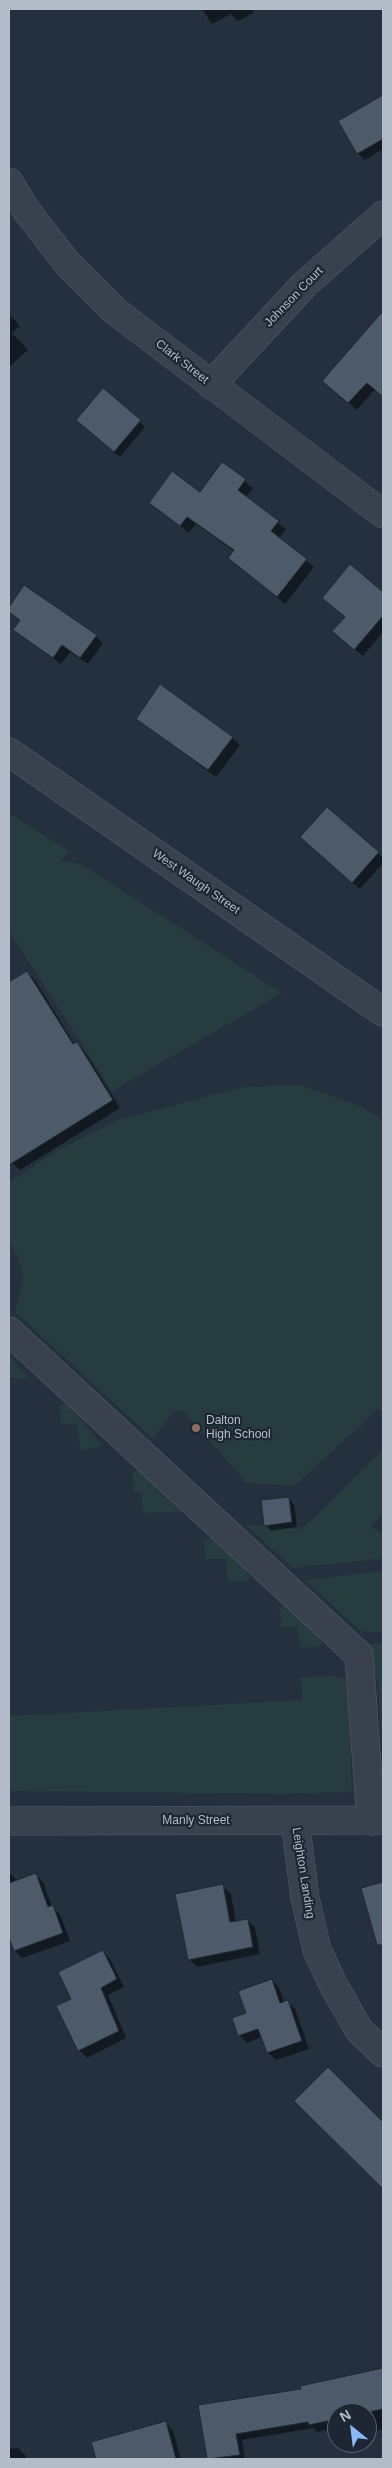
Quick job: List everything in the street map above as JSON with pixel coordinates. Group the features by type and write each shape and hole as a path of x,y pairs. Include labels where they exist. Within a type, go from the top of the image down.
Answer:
{"street":[{"name":"Clark Street","path":"9,182 26,210 67,262 116,311 383,514"},
{"name":"Johnson Court","path":"211,385 305,284 383,215"},
{"name":"West Waugh Street","path":"9,752 383,1012"},
{"path":"9,1331 359,1655 377,1821"},
{"name":"Manly Street","path":"9,1821 377,1821"},
{"name":"Leighton Landing","path":"295,1821 305,1898 317,1950 334,1986 359,2030 383,2053"}],"green space":[{"path":"9,813 69,851 61,861 81,864 282,993 112,1091 9,931"},
{"path":"300,1085 362,1107 383,1120 383,1414 377,1409 294,1486 247,1483 182,1410 174,1412 153,1439 15,1312 23,1280 19,1259 9,1241 9,1182 55,1152 118,1120 243,1087"},
{"path":"9,1355 11,1358 30,1378 9,1378"},
{"path":"66,1402 103,1446 81,1450 76,1424 61,1424 60,1406"},
{"path":"383,1450 383,1513 371,1527 383,1535 383,1555 379,1559 293,1568 246,1525 302,1529"},
{"path":"137,1470 188,1512 143,1513 141,1492 134,1492 132,1473"},
{"path":"210,1537 217,1539 251,1577 245,1582 228,1582 226,1559 206,1559 204,1541"},
{"path":"383,1571 383,1633 360,1631 305,1580"},
{"path":"288,1605 322,1642 323,1646 300,1648 297,1626 282,1627 279,1607"},
{"path":"368,1643 383,1644 383,1763 378,1684"},
{"path":"335,1676 345,1680 349,1688 352,1792 282,1794 9,1791 9,1716 302,1700 301,1677"}],"building":[{"path":"383,95 383,139 357,154 338,121"},
{"path":"383,311 383,397 367,383 348,403 322,381"},
{"path":"103,388 141,420 114,452 76,420"},
{"path":"222,462 246,479 238,490 279,521 271,531 307,559 277,597 228,558 234,550 187,517 180,526 149,503 172,471 200,492"},
{"path":"350,564 383,592 383,616 354,650 332,631 345,617 322,598"},
{"path":"24,585 97,635 80,658 62,645 53,658 13,630 20,620 9,612 9,607"},
{"path":"160,684 233,737 208,770 136,719"},
{"path":"327,807 379,852 352,883 300,837"},
{"path":"27,971 73,1044 77,1042 113,1100 9,1165 9,982"},
{"path":"289,1497 292,1522 264,1526 261,1500"},
{"path":"36,1873 48,1907 53,1905 63,1933 14,1951 9,1938 9,1883"},
{"path":"383,1882 383,1945 377,1945 361,1888"},
{"path":"223,1884 230,1922 248,1919 253,1947 188,1960 175,1894"},
{"path":"103,1950 117,1979 101,1988 119,2031 78,2051 56,2006 71,1999 58,1972"},
{"path":"272,1979 280,2003 288,2000 302,2041 267,2053 258,2029 238,2036 232,2018 246,2013 238,1991"},
{"path":"328,2067 383,2122 383,2189 294,2101"},
{"path":"383,2368 383,2409 377,2410 377,2403 327,2403 327,2421 309,2425 308,2422 236,2434 240,2455 207,2459 198,2405 301,2389 300,2386"},
{"path":"166,2421 176,2459 96,2459 91,2442"}],"place":[{"name":"Dalton High School","path":"196,1428"}]}
